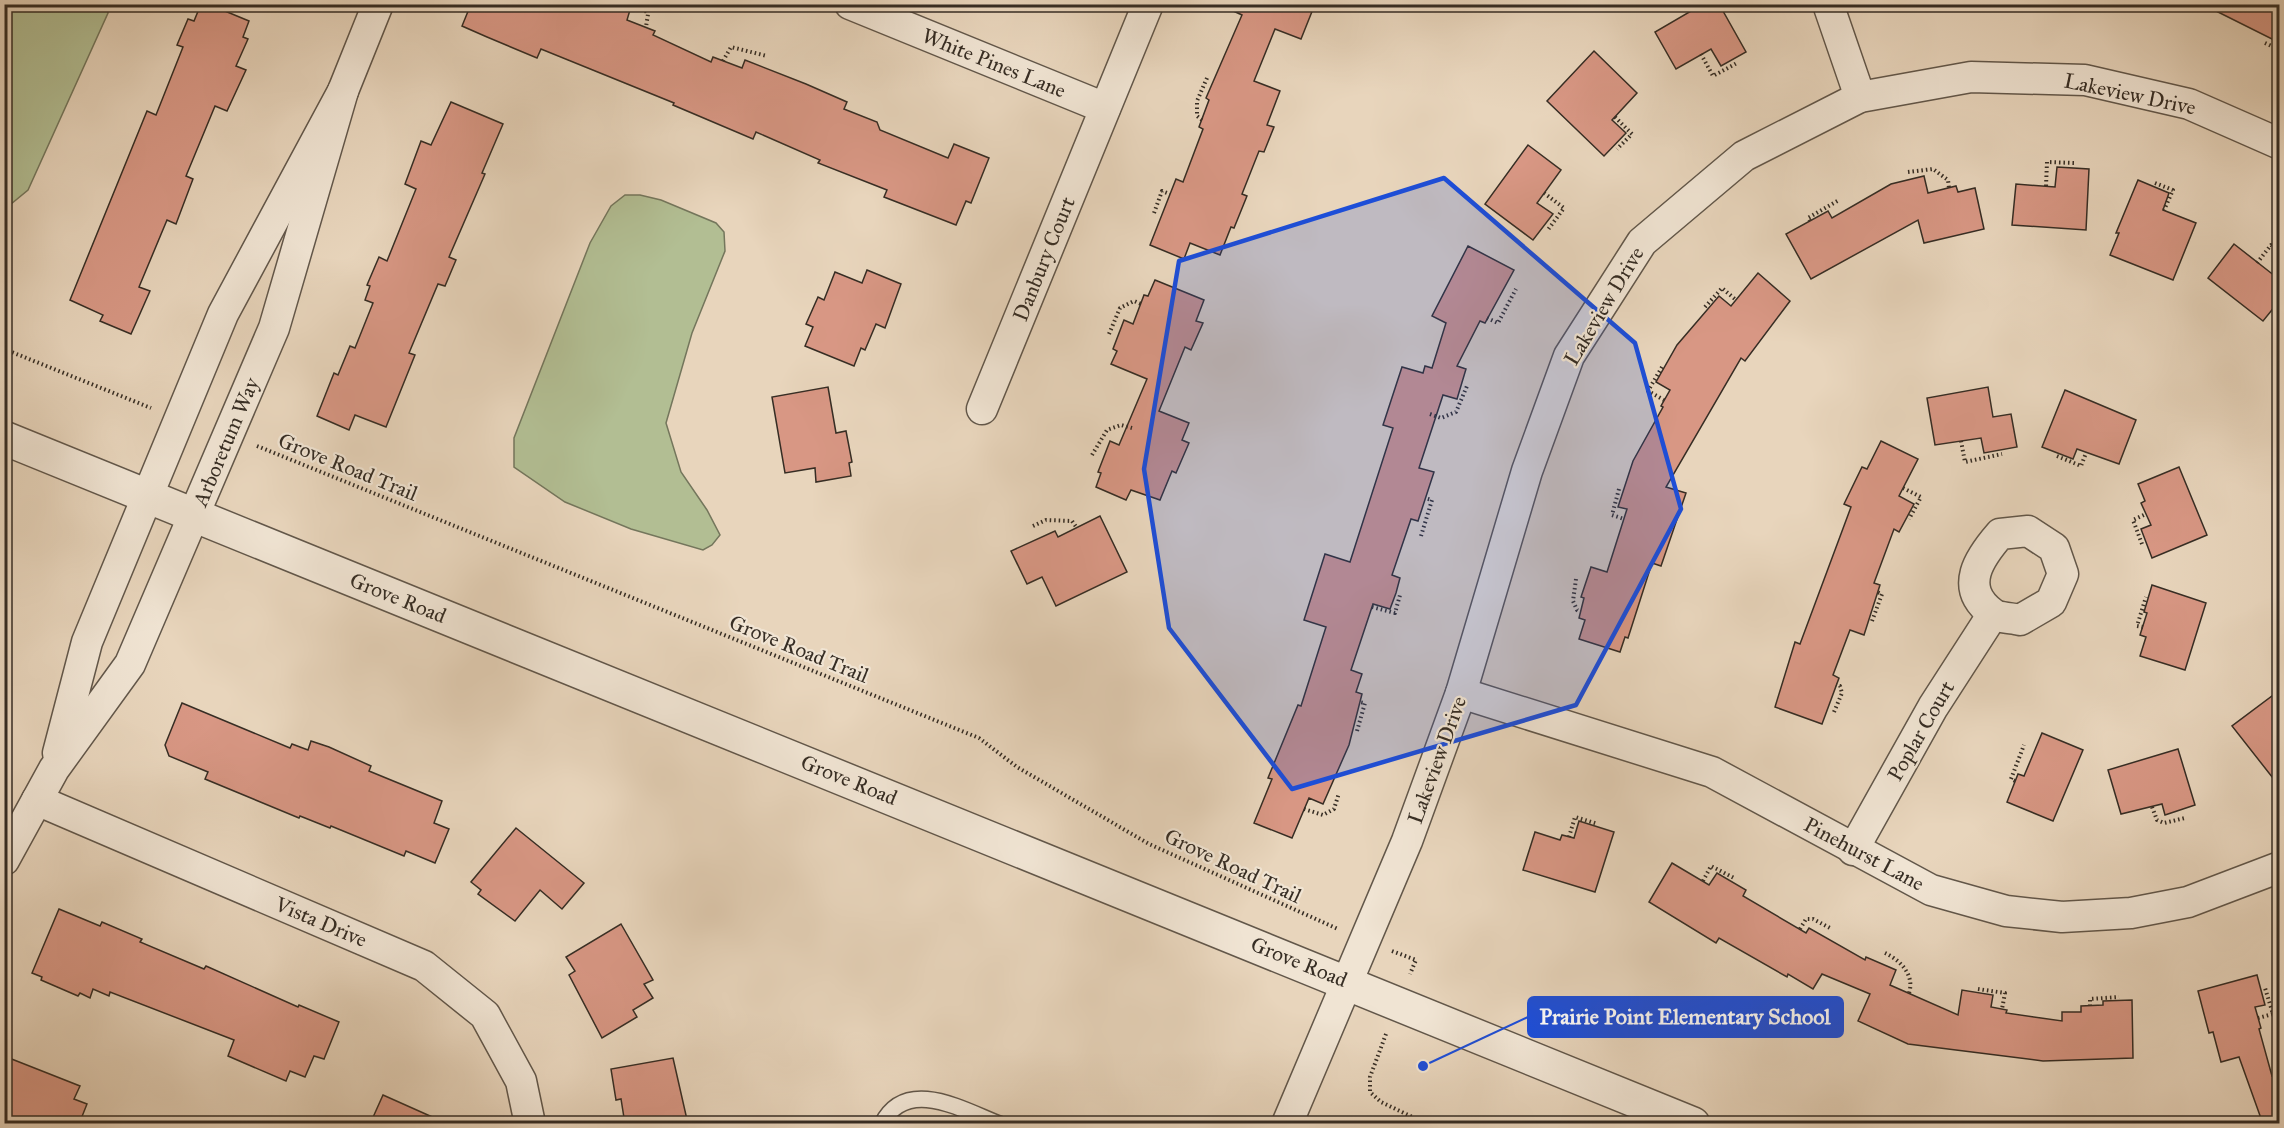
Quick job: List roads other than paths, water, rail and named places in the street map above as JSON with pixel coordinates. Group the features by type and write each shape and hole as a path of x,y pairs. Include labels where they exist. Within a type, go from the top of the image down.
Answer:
{"street":[{"name":"Arboretum Way","path":"4,860 54,769 130,664 274,328 343,91 378,4"},
{"name":"White Pines Lane","path":"850,4 1105,108"},
{"name":"Danbury Court","path":"982,409 1148,4"},
{"path":"1828,4 1860,97"},
{"name":"Lakeview Drive","path":"1287,1124 1407,841 1461,693 1527,471 1569,356 1642,242 1744,156 1860,97 1971,77 2075,78 2189,104 2280,144"},
{"name":"Arboretum Way","path":"54,769 87,642 223,314 343,91"},
{"name":"Grove Road","path":"4,438 1349,982 1693,1124"},
{"name":"Poplar Court","path":"1853,850 1933,707 1993,614"},
{"name":"Pinehurst Lane","path":"1461,693 1712,772 1931,890 2006,911 2062,917 2131,913 2188,902 2280,867"},
{"name":"Vista Drive","path":"37,800 424,966 485,1015 521,1081 530,1124"}],"lane":[{"path":"882,1124 886,1116 907,1098 934,1099 999,1124"}],"place":[{"name":"Prairie Point Elementary School","path":"1423,1066"}]}
